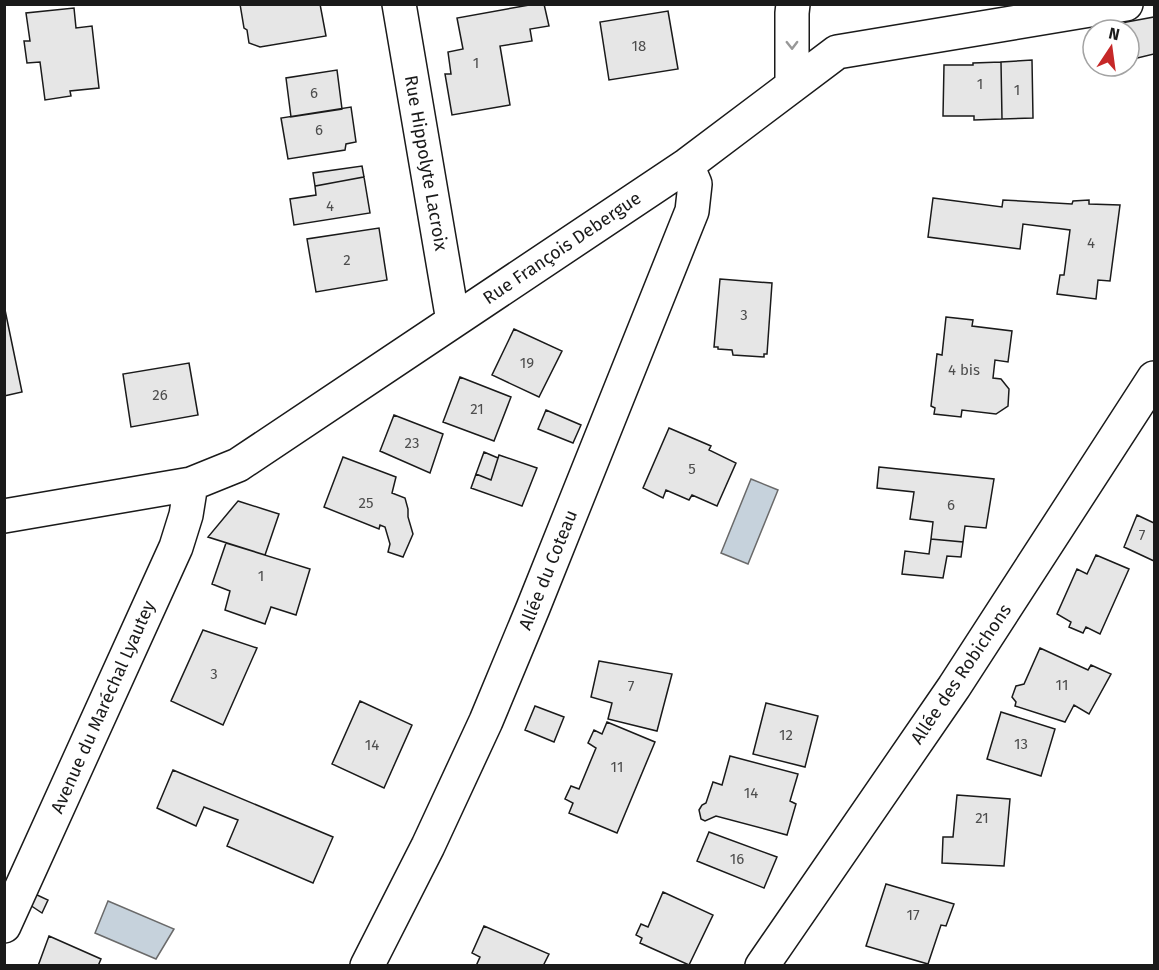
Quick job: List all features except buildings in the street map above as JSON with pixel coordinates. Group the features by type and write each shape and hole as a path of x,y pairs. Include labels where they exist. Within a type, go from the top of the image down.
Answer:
{"street":[{"name":"Rue Hippolyte Lacroix","path":"399,4 453,321"},
{"path":"792,86 793,4"},
{"name":"Rue François Debergue","path":"4,516 191,484 238,465 687,165 837,52 1125,4"},
{"name":"Allée du Coteau","path":"367,966 428,846 486,721 595,454 692,211 695,184 687,165"},
{"name":"Allée des Robichons","path":"762,966 954,687 1155,378"},
{"name":"Avenue du Maréchal Lyautey","path":"4,926 176,547 186,515 191,484"}],"shaded area":[{"path":"751,479 778,490 748,564 721,553"},
{"path":"108,901 174,929 156,959 95,933"}]}
